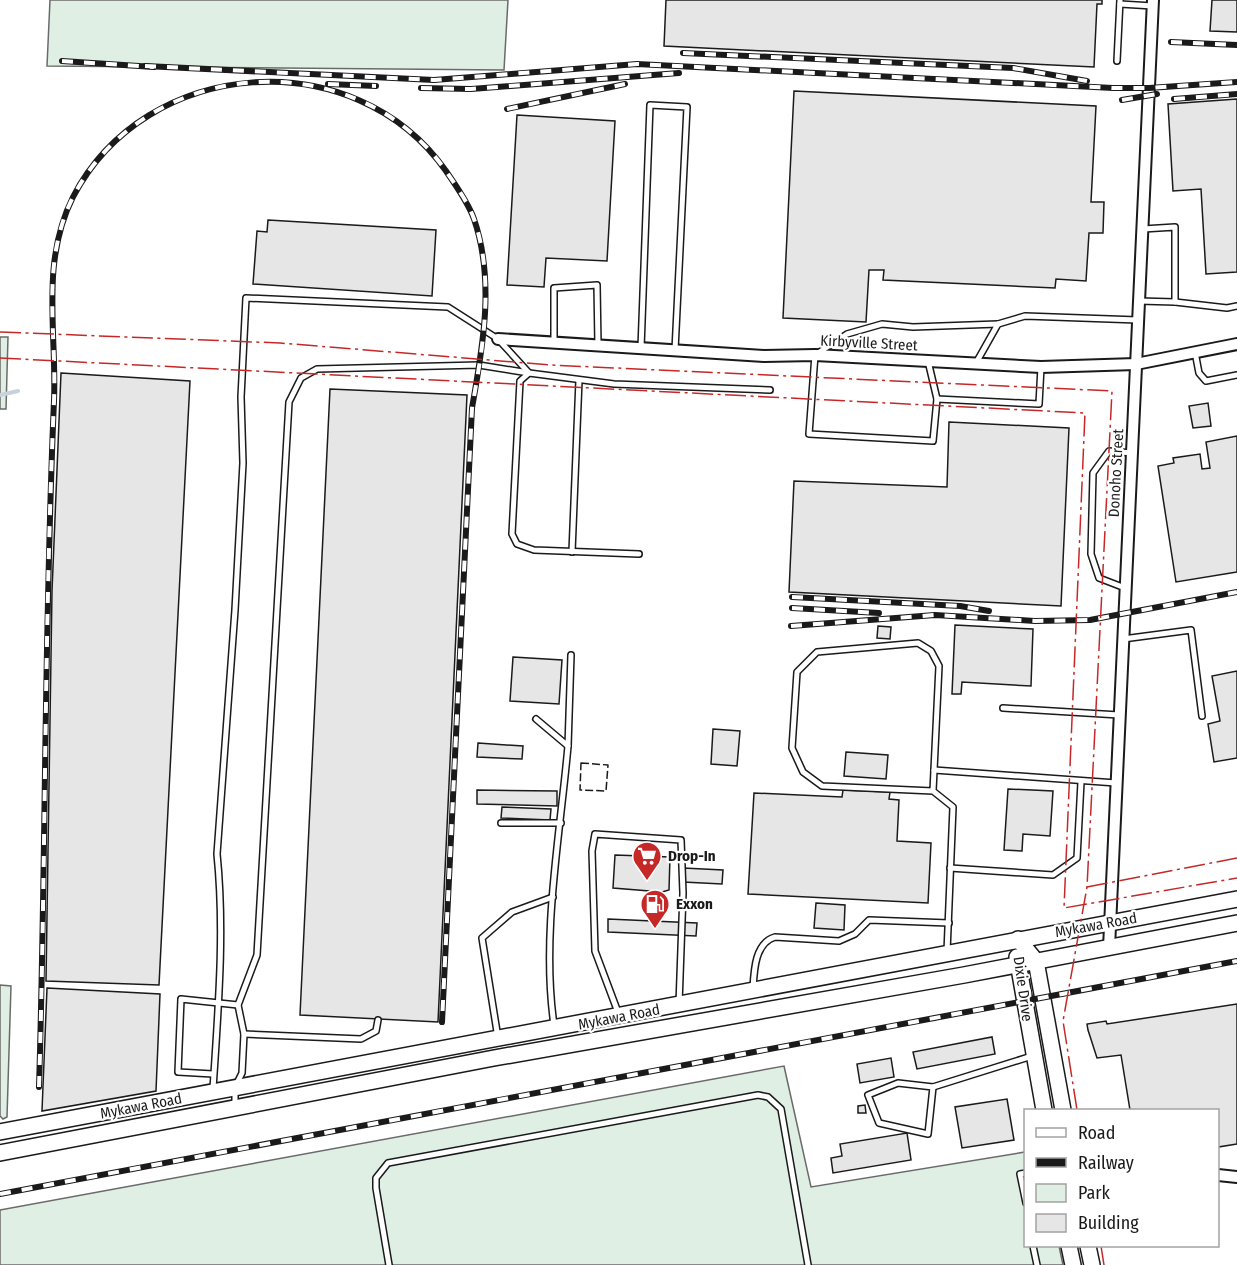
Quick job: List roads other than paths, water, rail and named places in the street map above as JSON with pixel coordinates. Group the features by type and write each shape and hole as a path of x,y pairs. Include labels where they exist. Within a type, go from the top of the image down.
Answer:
{"main road":[{"name":"Mykawa Road","path":"0,1132 679,1006 754,983 947,955 1018,939 1237,899"},
{"name":"Mykawa Road","path":"0,1153 557,1047 1237,923"},
{"name":"Dixie Drive","path":"1018,939 1036,961 1063,1109"},
{"name":"Dixie Drive","path":"1018,939 1016,965 1044,1109"},
{"path":"555,1030 557,1047"},
{"path":"1069,1247 1073,1265"},
{"path":"1088,1247 1092,1265"}],"street":[{"name":"Donoho Street","path":"1109,948 1153,3"},
{"name":"Kirbyville Street","path":"498,339 764,356 815,355 1041,367 1136,364 1237,344"},
{"path":"1219,1175 1237,1177"}],"lane":[{"path":"1117,61 1120,2 1153,3"},
{"path":"641,348 650,105 687,107 675,350"},
{"path":"1142,229 1176,227 1175,302"},
{"path":"554,343 554,288 597,285 598,345"},
{"path":"212,1092 219,1000 218,854 243,463 241,398 246,298 448,307 498,339 529,373"},
{"path":"1139,301 1175,302 1227,308 1237,306"},
{"path":"928,361 937,399 933,441 809,434 815,355 847,334 882,324 913,327 998,324 1025,316 1138,320"},
{"path":"976,363 998,324"},
{"path":"1195,352 1200,373 1206,381 1237,375"},
{"path":"235,1108 235,1087 242,1073 244,1034 238,1005 257,955 289,402 301,378 317,369 479,365 614,384 770,390"},
{"path":"937,399 1039,404 1041,367"},
{"path":"529,373 520,381 512,534 517,544 534,550 639,554"},
{"path":"573,552 579,380"},
{"path":"1125,588 1099,578 1091,554 1093,473 1109,451 1132,453"},
{"path":"1123,639 1191,630 1202,716"},
{"path":"933,791 939,666 931,651 918,643 817,652 797,672 792,748 803,772 822,786 933,791 953,807 947,955"},
{"path":"555,1030 550,1000 553,897 568,746 571,655"},
{"path":"1003,708 1119,716"},
{"path":"536,719 568,746"},
{"path":"933,770 1116,783"},
{"path":"950,868 1053,875 1069,866 1077,858 1081,782"},
{"path":"501,823 561,823"},
{"path":"619,1017 595,951 592,851 595,834 681,840 683,893 679,1006"},
{"path":"498,1040 482,938 512,912 553,897"},
{"path":"754,983 760,947 766,940 775,937 839,941 855,934 869,920 950,923"},
{"path":"213,1074 178,1072 182,999 219,1000 238,1005"},
{"path":"244,1034 361,1039 376,1031 378,1020"},
{"path":"933,1087 928,1134 879,1123 868,1095 898,1083 933,1087 1034,1056"},
{"path":"389,1265 376,1188 376,1178 388,1163 758,1095 768,1097 781,1109 808,1265"},
{"path":"1024,1173 1020,1174 1024,1193"},
{"path":"1034,1247 1037,1265"}],"waterway":[{"path":"0,395 18,391"}],"railway":[{"path":"1171,42 1237,45"},
{"path":"683,53 1013,68 1087,81"},
{"path":"62,61 154,67"},
{"path":"145,66 434,80 637,64 1113,88 1237,82"},
{"path":"421,88 471,89 679,73"},
{"path":"39,1087 48,572 54,401 52,298 57,247 63,222 73,197 106,150 149,115 199,93 253,82 307,85 360,100 407,129 446,171 458,188 474,219 480,242 484,266 485,313 472,408 442,1022"},
{"path":"328,84 376,86"},
{"path":"507,109 625,84"},
{"path":"1122,100 1157,94"},
{"path":"1174,99 1237,94"},
{"path":"791,626 935,615 1035,621 1090,620 1237,592"},
{"path":"792,597 960,606 989,611"},
{"path":"792,608 879,613"},
{"path":"0,1194 1237,961"}],"place":[{"name":"Drop-In","path":"647,882"},
{"name":"Exxon","path":"655,930"}]}
